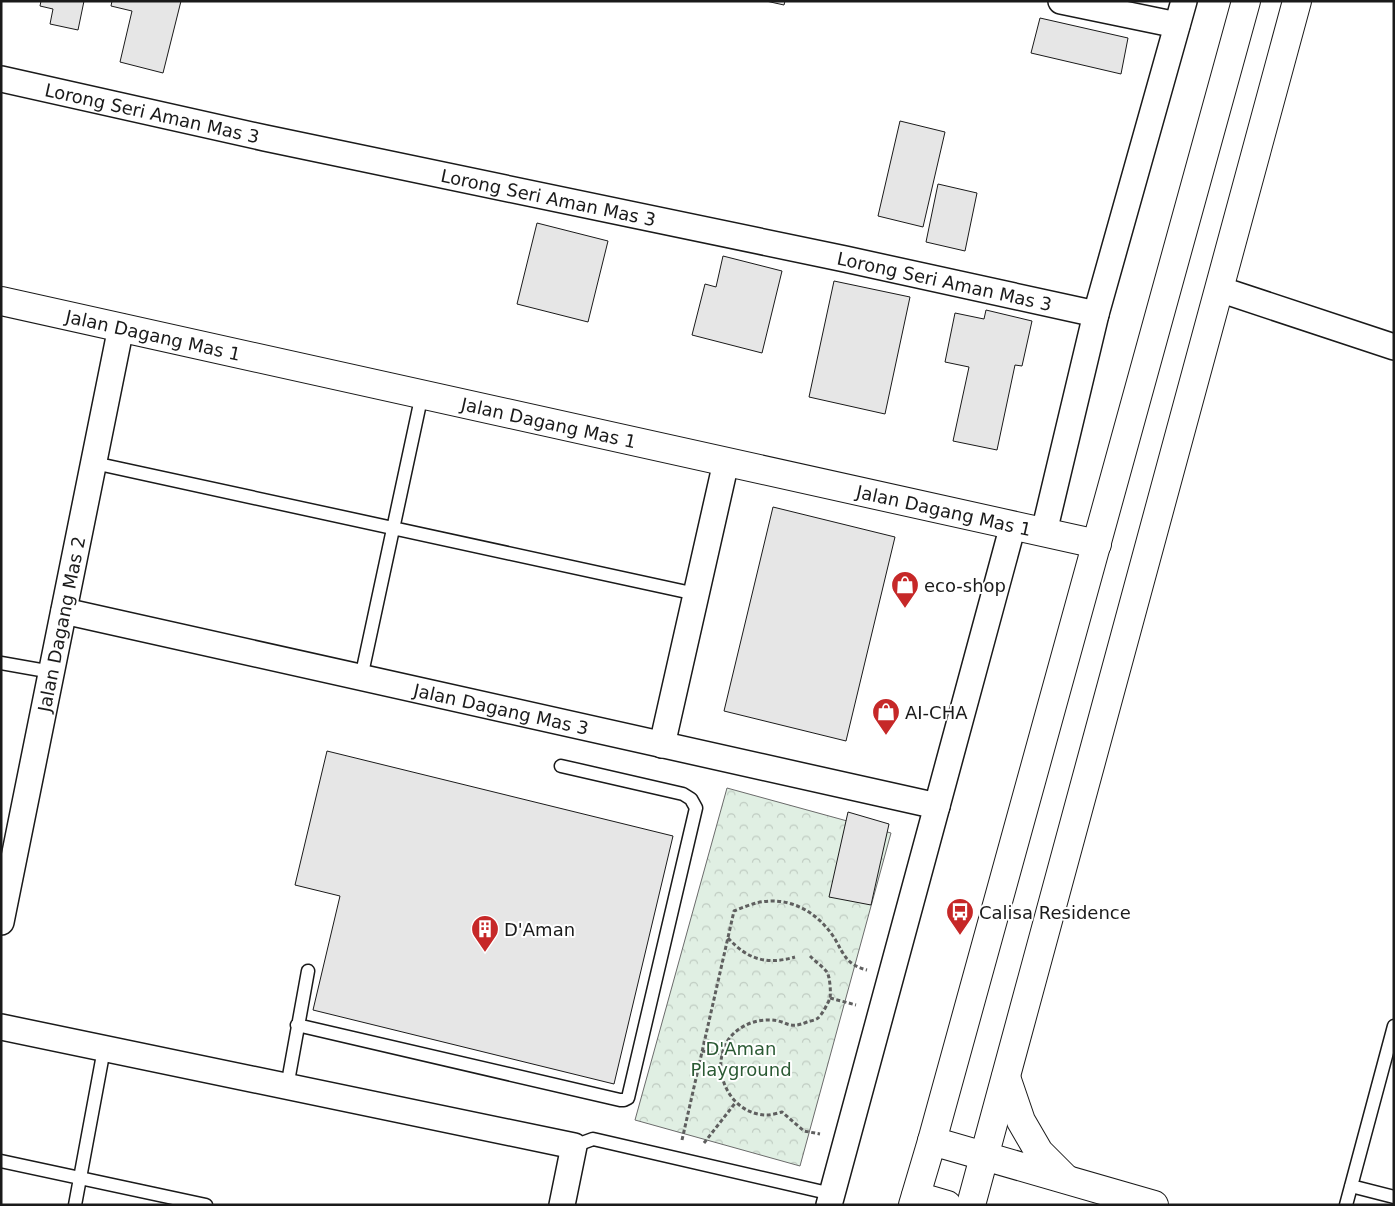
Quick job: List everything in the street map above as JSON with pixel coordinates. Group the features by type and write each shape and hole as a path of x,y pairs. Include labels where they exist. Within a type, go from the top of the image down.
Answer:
{"main road":[{"path":"946,1205 914,1200 932,1141 1246,1"},
{"path":"972,1205 1298,1"},
{"name":"Jalan Dagang Mas 1","path":"1,300 1097,544"},
{"path":"1006,1076 1021,1121 1039,1152 1067,1180"},
{"path":"932,1141 1154,1205"}],"street":[{"path":"1061,1 1177,26"},
{"path":"1044,532 1096,314 1184,1"},
{"name":"Lorong Seri Aman Mas 3","path":"1,79 266,138 845,259 1096,314"},
{"path":"1220,289 1394,346"},
{"name":"Jalan Dagang Mas 2","path":"1,922 121,327"},
{"path":"662,745 726,462"},
{"path":"830,1199 1013,525"},
{"name":"Jalan Dagang Mas 3","path":"64,611 937,806"},
{"path":"1,1027 574,1146 562,1205"}],"lane":[{"path":"361,678 422,394"},
{"path":"94,463 696,594"},
{"path":"1,663 52,672"},
{"path":"297,1025 620,1100 628,1098 696,808 691,799 683,794 561,766"},
{"path":"287,1087 308,971"},
{"path":"1346,1205 1394,1026"},
{"path":"75,1205 104,1049"},
{"path":"574,1146 593,1139 830,1199"},
{"path":"1,1161 206,1205"},
{"path":"1351,1186 1394,1197"}],"path":[{"path":"689,1142 682,1141 734,911 757,902 780,901 802,908 821,921 835,939 843,955 856,967 891,977"},
{"path":"728,938 738,949 750,957 765,961 780,961 795,957"},
{"path":"810,956 828,973 830,998 818,1018 795,1027 772,1020 756,1021 741,1027 729,1039 722,1054 720,1067 722,1080 736,1102 750,1111 766,1115 782,1112 804,1131 846,1140"},
{"path":"702,1051 722,1054"},
{"path":"702,1145 736,1102"}],"green space":[{"name":"D'Aman Playground","path":"727,788 891,833 800,1166 635,1120"}],"building":[{"path":"41,1 84,1 78,30 50,24 53,9 40,6"},
{"path":"112,1 181,1 163,73 120,62 132,11 111,6"},
{"path":"766,1 785,1 784,5"},
{"path":"1040,18 1128,38 1121,74 1031,53"},
{"path":"900,121 945,132 923,227 878,216"},
{"path":"938,184 977,193 965,251 926,242"},
{"path":"537,223 608,241 588,322 517,304"},
{"path":"723,256 782,271 762,353 692,335 705,284 716,287"},
{"path":"834,281 910,297 885,414 809,397"},
{"path":"986,310 1032,321 1022,366 1015,365 997,450 953,441 969,367 945,362 955,313 984,319"},
{"path":"773,507 895,537 846,741 724,711"},
{"name":"D'Aman","path":"327,751 673,836 614,1084 313,1010 340,896 295,885"},
{"path":"848,812 889,824 871,905 829,897"}],"place":[{"name":"eco-shop","path":"905,609"},
{"name":"AI-CHA","path":"886,736"},
{"name":"Calisa Residence","path":"960,936"},
{"name":"D'Aman","path":"485,953"}]}
